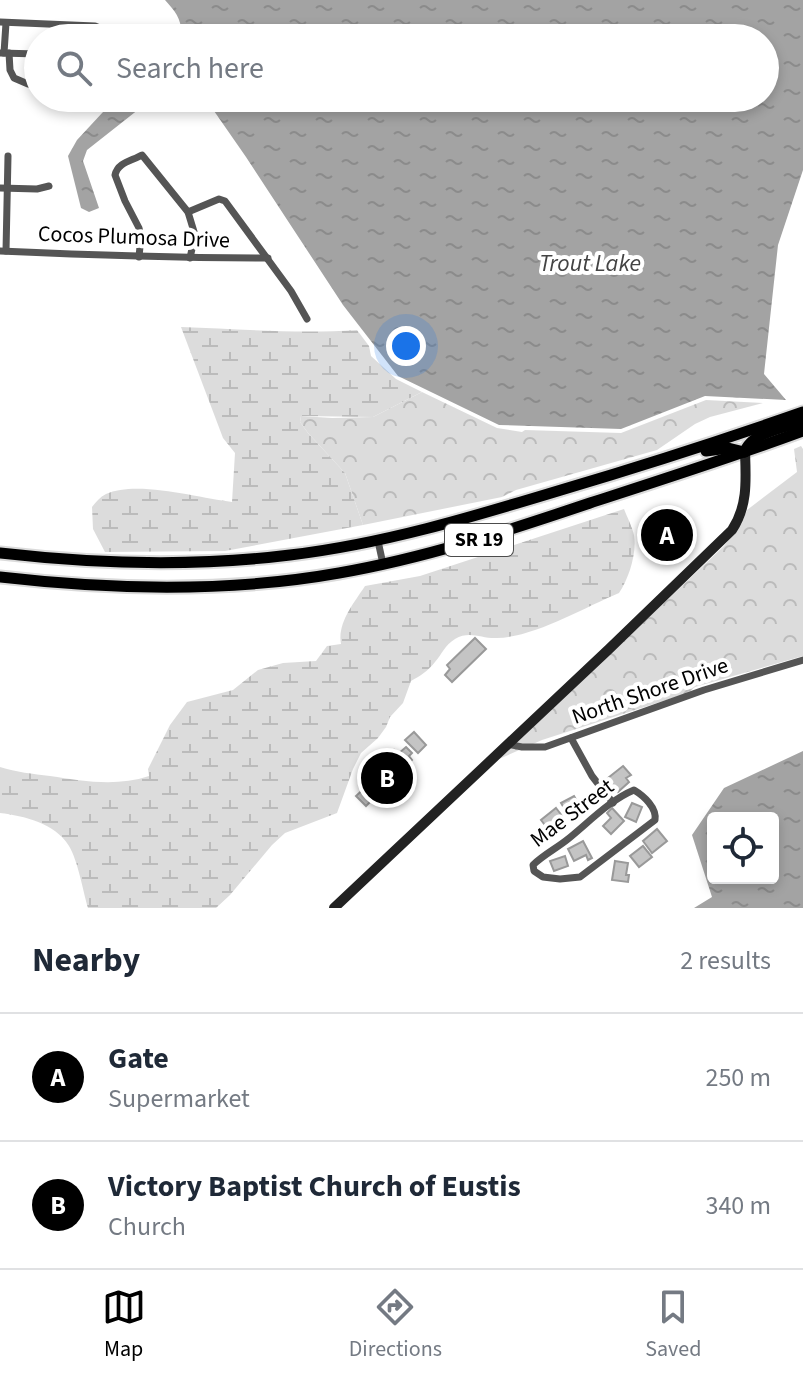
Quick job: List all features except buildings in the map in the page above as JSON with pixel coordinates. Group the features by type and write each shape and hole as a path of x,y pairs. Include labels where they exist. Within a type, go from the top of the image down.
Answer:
{"main road":[{"name":"SR 19","path":"0,553 105,562 204,562 291,555 378,541 479,515 652,463 803,412"},
{"path":"334,908 732,530 742,511 747,446 759,436 803,421"},
{"name":"SR 19","path":"0,577 77,585 204,587 293,579 383,564 484,538 803,431"},
{"path":"652,463 716,449 745,452"}],"street":[{"path":"24,82 14,78 10,70 4,53 3,23 34,24"},
{"path":"4,53 24,54"},
{"path":"139,257 139,228 115,175 119,166 142,155 188,212 195,235 190,258"},
{"path":"3,251 8,156"},
{"path":"4,188 37,189 49,186"},
{"path":"188,212 222,199 268,258 307,319"},
{"name":"Cocos Plumosa Drive","path":"3,251 139,257 268,258"},
{"path":"378,541 383,564"},
{"name":"North Shore Drive","path":"507,744 535,748 571,738 704,690 803,660"},
{"path":"571,738 592,776 613,803"},
{"name":"Mae Street","path":"634,790 654,810 655,820 580,877 560,879 534,871 533,865 613,803 634,790"}],"green space":[{"path":"181,327 357,330 369,346 371,356 396,379 422,392 373,417 301,416 300,422 308,433 345,473 363,525 225,551 105,552 93,529 92,507 106,494 119,490 151,489 232,502 235,453 223,438"},
{"path":"422,392 497,428 522,432 621,433 706,400 763,403 710,417 657,450 516,490 502,497 363,525 345,473 308,433 300,422 301,416 373,417"},
{"path":"801,446 803,656 695,687 688,693 542,740 499,759 724,546 742,523 747,510 797,472 794,449"},
{"path":"624,509 634,535 634,550 629,573 619,593 527,633 497,638 466,635 452,641 430,668 411,681 403,703 390,717 378,738 361,753 337,813 285,833 216,908 88,908 75,860 63,838 38,822 0,813 0,767 100,782 149,776 148,769 170,725 187,702 233,690 258,670 283,663 316,661 327,646 341,644 344,621 365,586 420,576"}],"water":[{"name":"Trout Lake","path":"165,0 803,0 803,170 778,245 764,374 786,400 705,396 621,429 499,425 398,376 343,305 215,112 779,112 779,24 180,24"},
{"path":"103,112 135,112 87,150 83,161 99,208 89,212 81,208 68,156 77,140"},
{"path":"803,751 803,908 694,908 712,897 708,884 779,884 779,812 708,812 724,788"},
{"path":"707,813 707,882 692,835"}],"place":[{"name":"Gate","path":"667,535"},
{"name":"Victory Baptist Church of Eustis","path":"387,778"}]}
